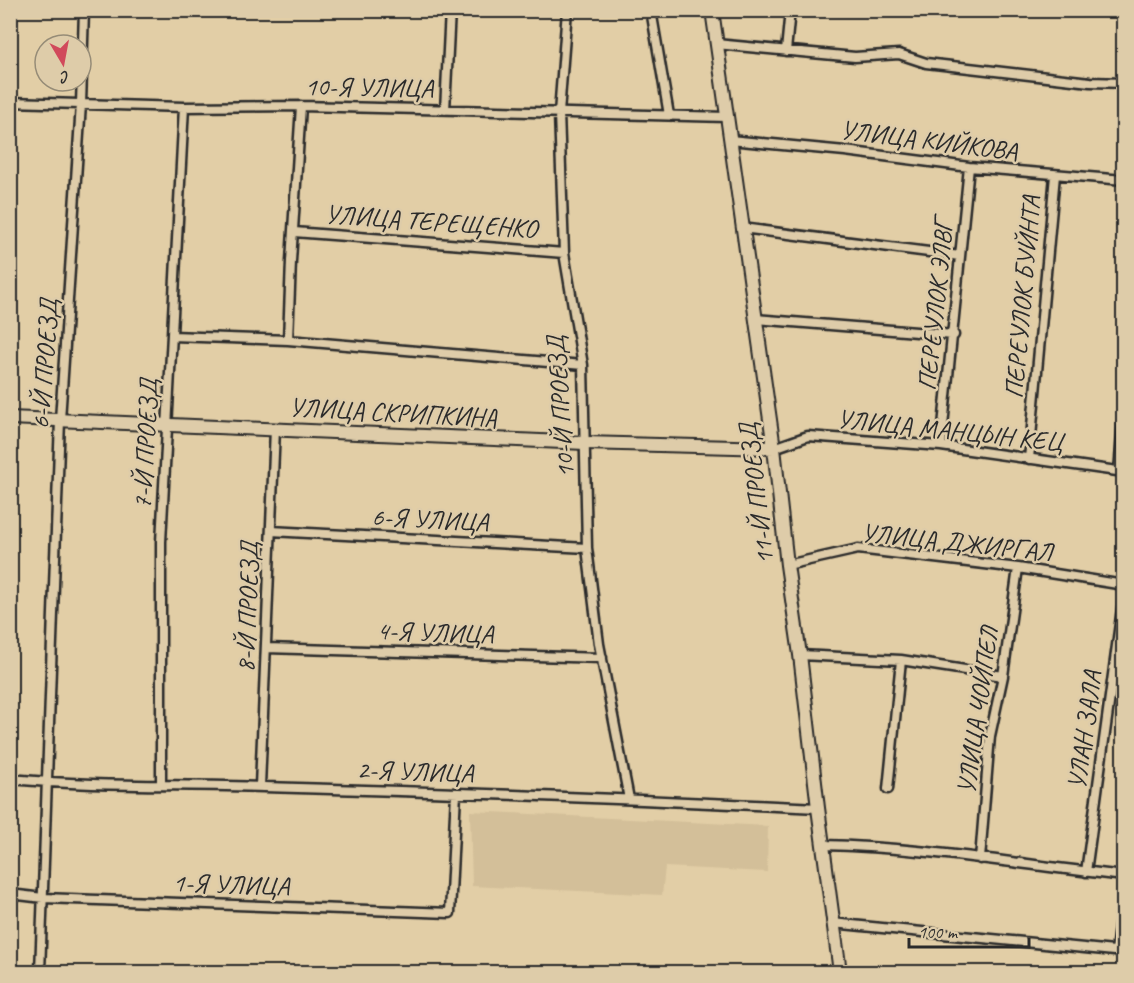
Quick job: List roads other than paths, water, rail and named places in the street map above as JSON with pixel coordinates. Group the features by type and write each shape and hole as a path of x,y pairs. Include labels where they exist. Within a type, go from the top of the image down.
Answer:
{"street":[{"name":"6-Й ПРОЕЗД","path":"40,972 60,420 81,104 84,10"},
{"path":"445,110 450,10"},
{"name":"10-Й ПРОЕЗД","path":"567,10 559,113 564,253 583,365 587,548 602,658 629,799"},
{"path":"651,10 669,115"},
{"name":"11-Й ПРОЕЗД","path":"712,10 774,448 786,565 800,655 832,923 840,972"},
{"path":"786,51 790,10"},
{"path":"716,44 855,57 898,54 926,63 1090,82 1124,83"},
{"name":"10-Я УЛИЦА","path":"10,102 184,107 301,106 727,117"},
{"path":"288,340 301,106"},
{"name":"7-Й ПРОЕЗД","path":"161,785 161,542 184,107"},
{"name":"УЛИЦА КИЙКОВА","path":"730,140 845,151 969,168 1124,180"},
{"name":"ПЕРЕУЛОК ЭЛВГ","path":"941,446 954,335 969,168"},
{"name":"ПЕРЕУЛОК БУЙНТА","path":"1029,459 1054,175"},
{"path":"742,228 960,256"},
{"name":"УЛИЦА ТЕРЕЩЕНКО","path":"294,232 564,253"},
{"path":"755,319 954,335"},
{"path":"172,336 288,340 583,365"},
{"path":"1121,472 1124,409"},
{"name":"УЛИЦА СКРИПКИНА","path":"10,418 585,443 774,448"},
{"name":"8-Й ПРОЕЗД","path":"260,786 275,429"},
{"name":"УЛИЦА МАНЦЫН КЕЦ","path":"774,448 808,436 941,446 1121,472"},
{"name":"6-Я УЛИЦА","path":"271,531 587,548"},
{"name":"УЛИЦА ДЖИРГАЛ","path":"786,565 858,549 1018,568 1124,585"},
{"name":"УЛИЦА ЧОЙПЕЛ","path":"980,859 990,736 1003,676 1018,568"},
{"name":"УЛАН ЗАЛА","path":"1086,872 1124,594"},
{"name":"4-Я УЛИЦА","path":"266,648 602,658"},
{"path":"800,655 901,660 1003,676"},
{"path":"888,789 901,660"},
{"name":"2-Я УЛИЦА","path":"10,779 48,783 260,786 818,808"},
{"name":"1-Я УЛИЦА","path":"10,894 44,898 450,913 456,793"},
{"path":"823,845 980,859 1124,876"},
{"path":"832,923 1120,952 1124,885"}]}
